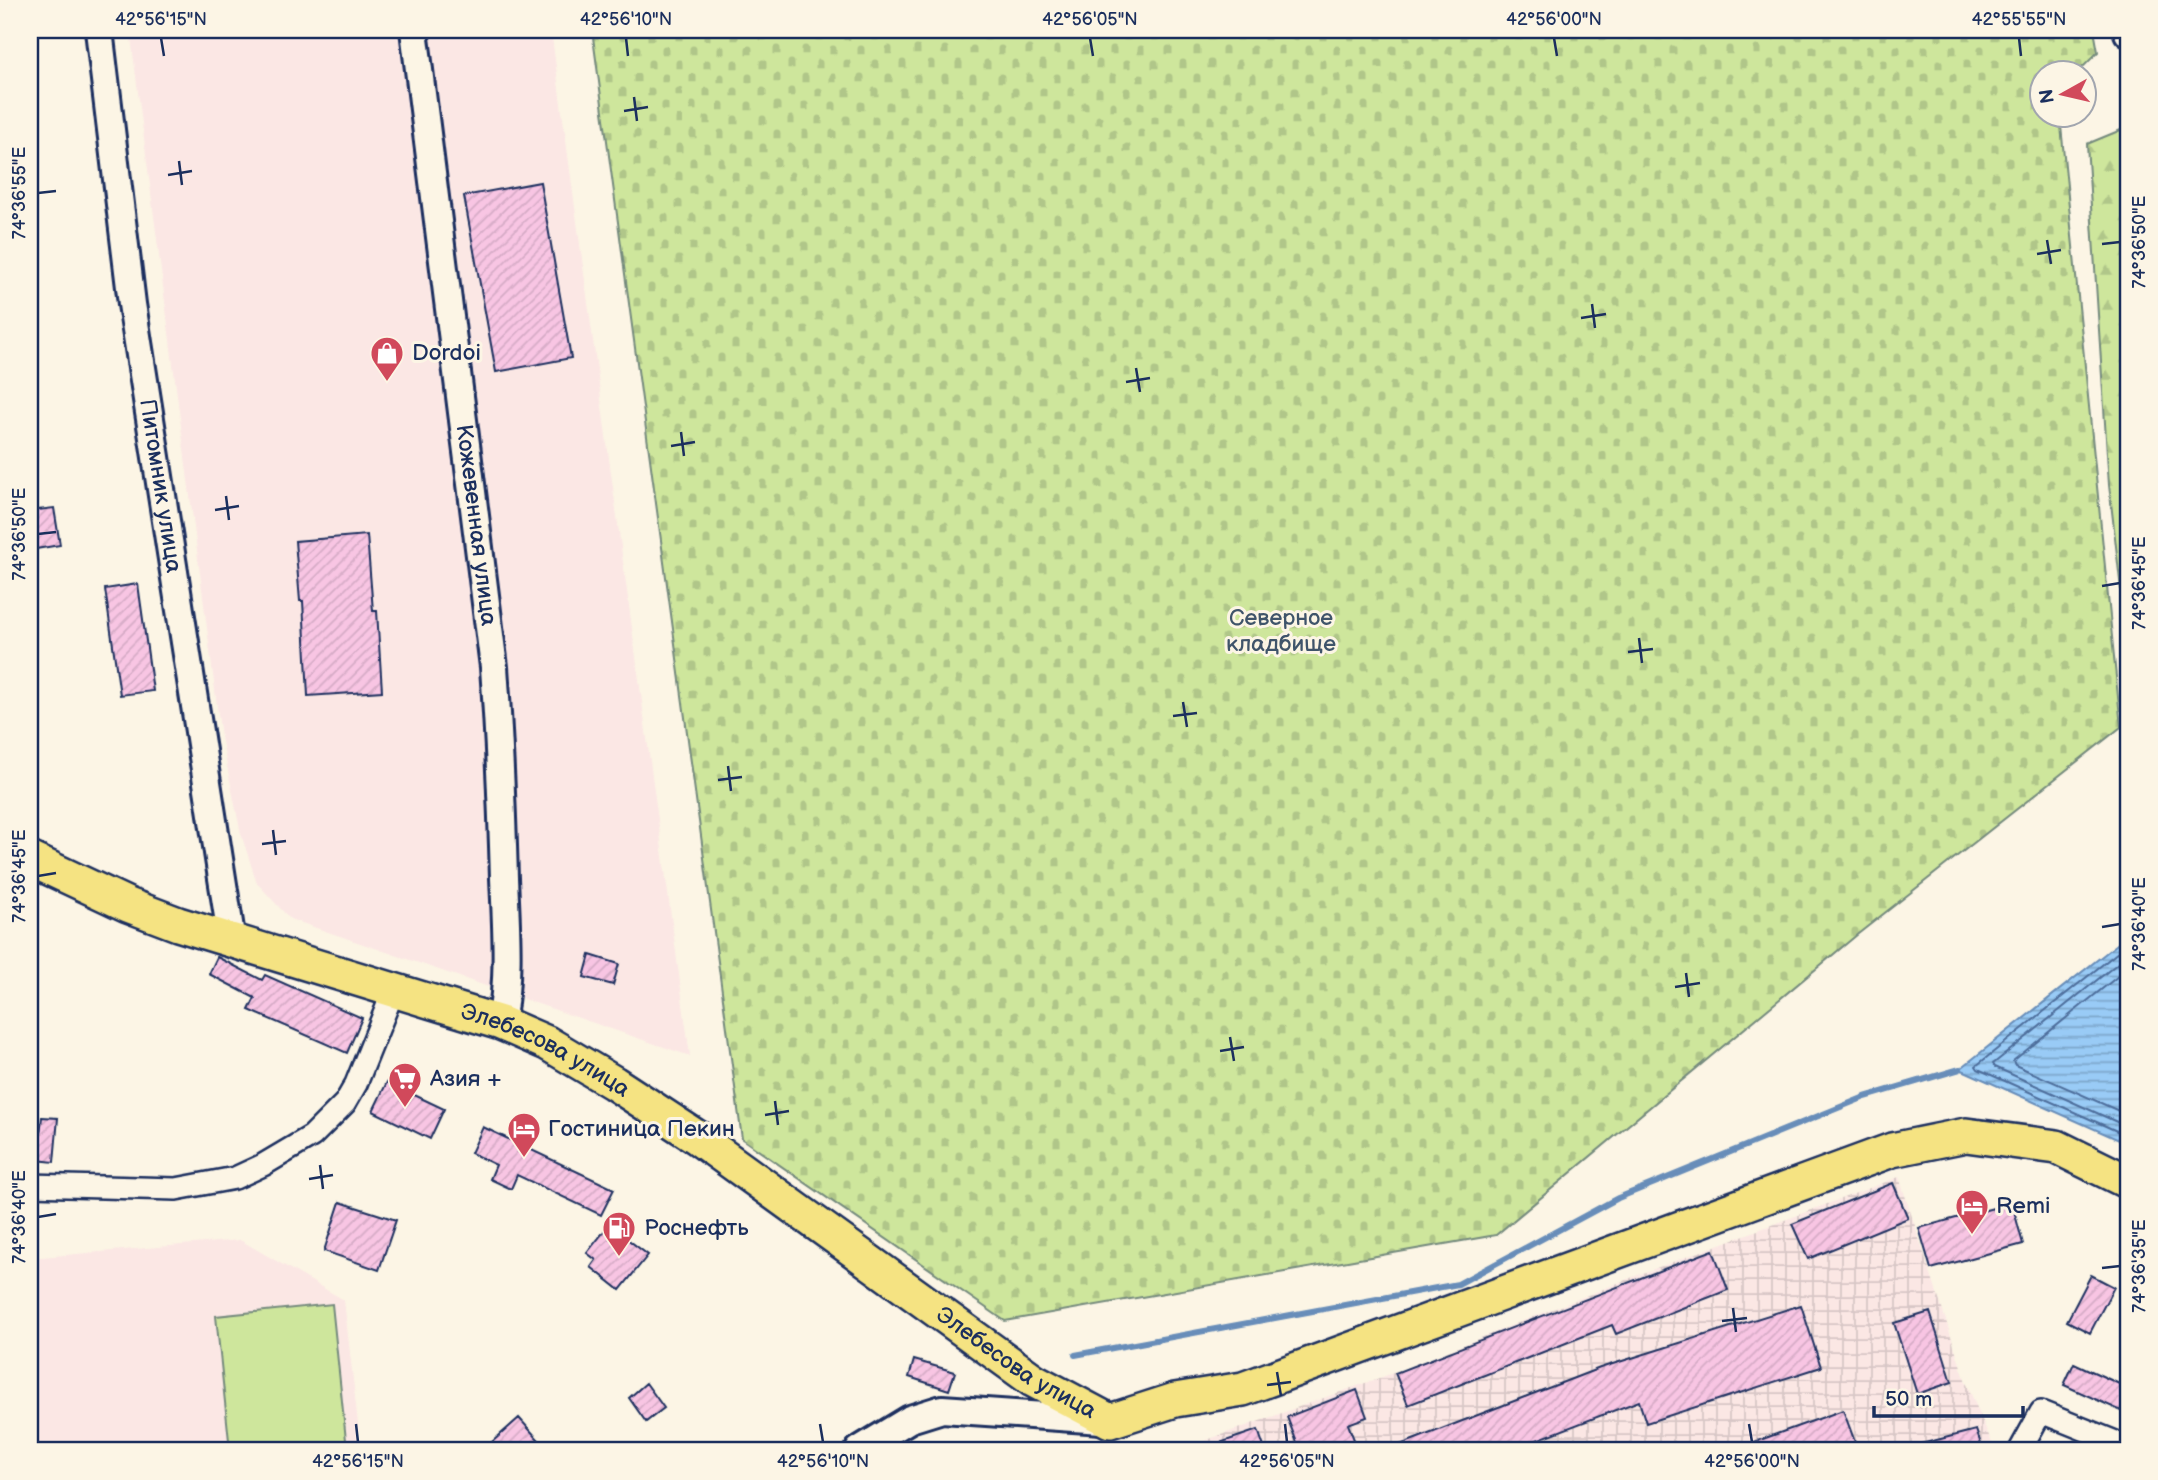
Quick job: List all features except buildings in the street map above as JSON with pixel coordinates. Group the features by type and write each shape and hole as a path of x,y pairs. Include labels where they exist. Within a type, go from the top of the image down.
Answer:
{"main road":[{"name":"Элебесова улица","path":"30,859 178,925 501,1023 547,1043 698,1138 1033,1380 1110,1420"},
{"path":"1110,1420 1175,1400 1242,1389 1892,1150 1966,1135 2057,1147 2128,1182"}],"street":[{"name":"Питомник улица","path":"99,30 132,304 232,942"},
{"name":"Кожевенная улица","path":"414,30 494,667 507,951 506,998 501,1023"},
{"path":"30,1185 176,1189 235,1178 263,1165 312,1136 345,1103 356,1084 393,992"},
{"path":"859,1450 910,1419 942,1409 1110,1420"},
{"path":"2020,1450 2041,1412 2128,1447"}],"shaded area":[{"name":"Dordoi","path":"130,30 551,30 690,1056 290,919 257,883 241,834 221,737"},
{"path":"1899,1177 1966,1382 1995,1450 1179,1450 1393,1373 1643,1273"},
{"path":"240,1240 344,1300 361,1450 30,1450 30,1258"}],"green space":[{"name":"Северное кладбище","path":"592,30 2094,30 2098,52 2090,60 2028,60 2028,130 2061,130 2121,727 1858,934 1496,1235 1005,1321 742,1139"},
{"path":"2128,127 2128,651 2109,485 2087,144"},
{"path":"332,1304 347,1450 230,1450 216,1316"}],"water":[{"path":"2128,936 2128,1144 1960,1069 2121,941"}],"waterway":[{"path":"1075,1355 1458,1284 1618,1198 1865,1097 1960,1069"}],"place":[{"name":"Dordoi","path":"387,383"},
{"name":"Азия +","path":"405,1109"},
{"name":"Гостиница Пекин","path":"524,1159"},
{"name":"Remi","path":"1972,1236"},
{"name":"Роснефть","path":"619,1258"}]}
